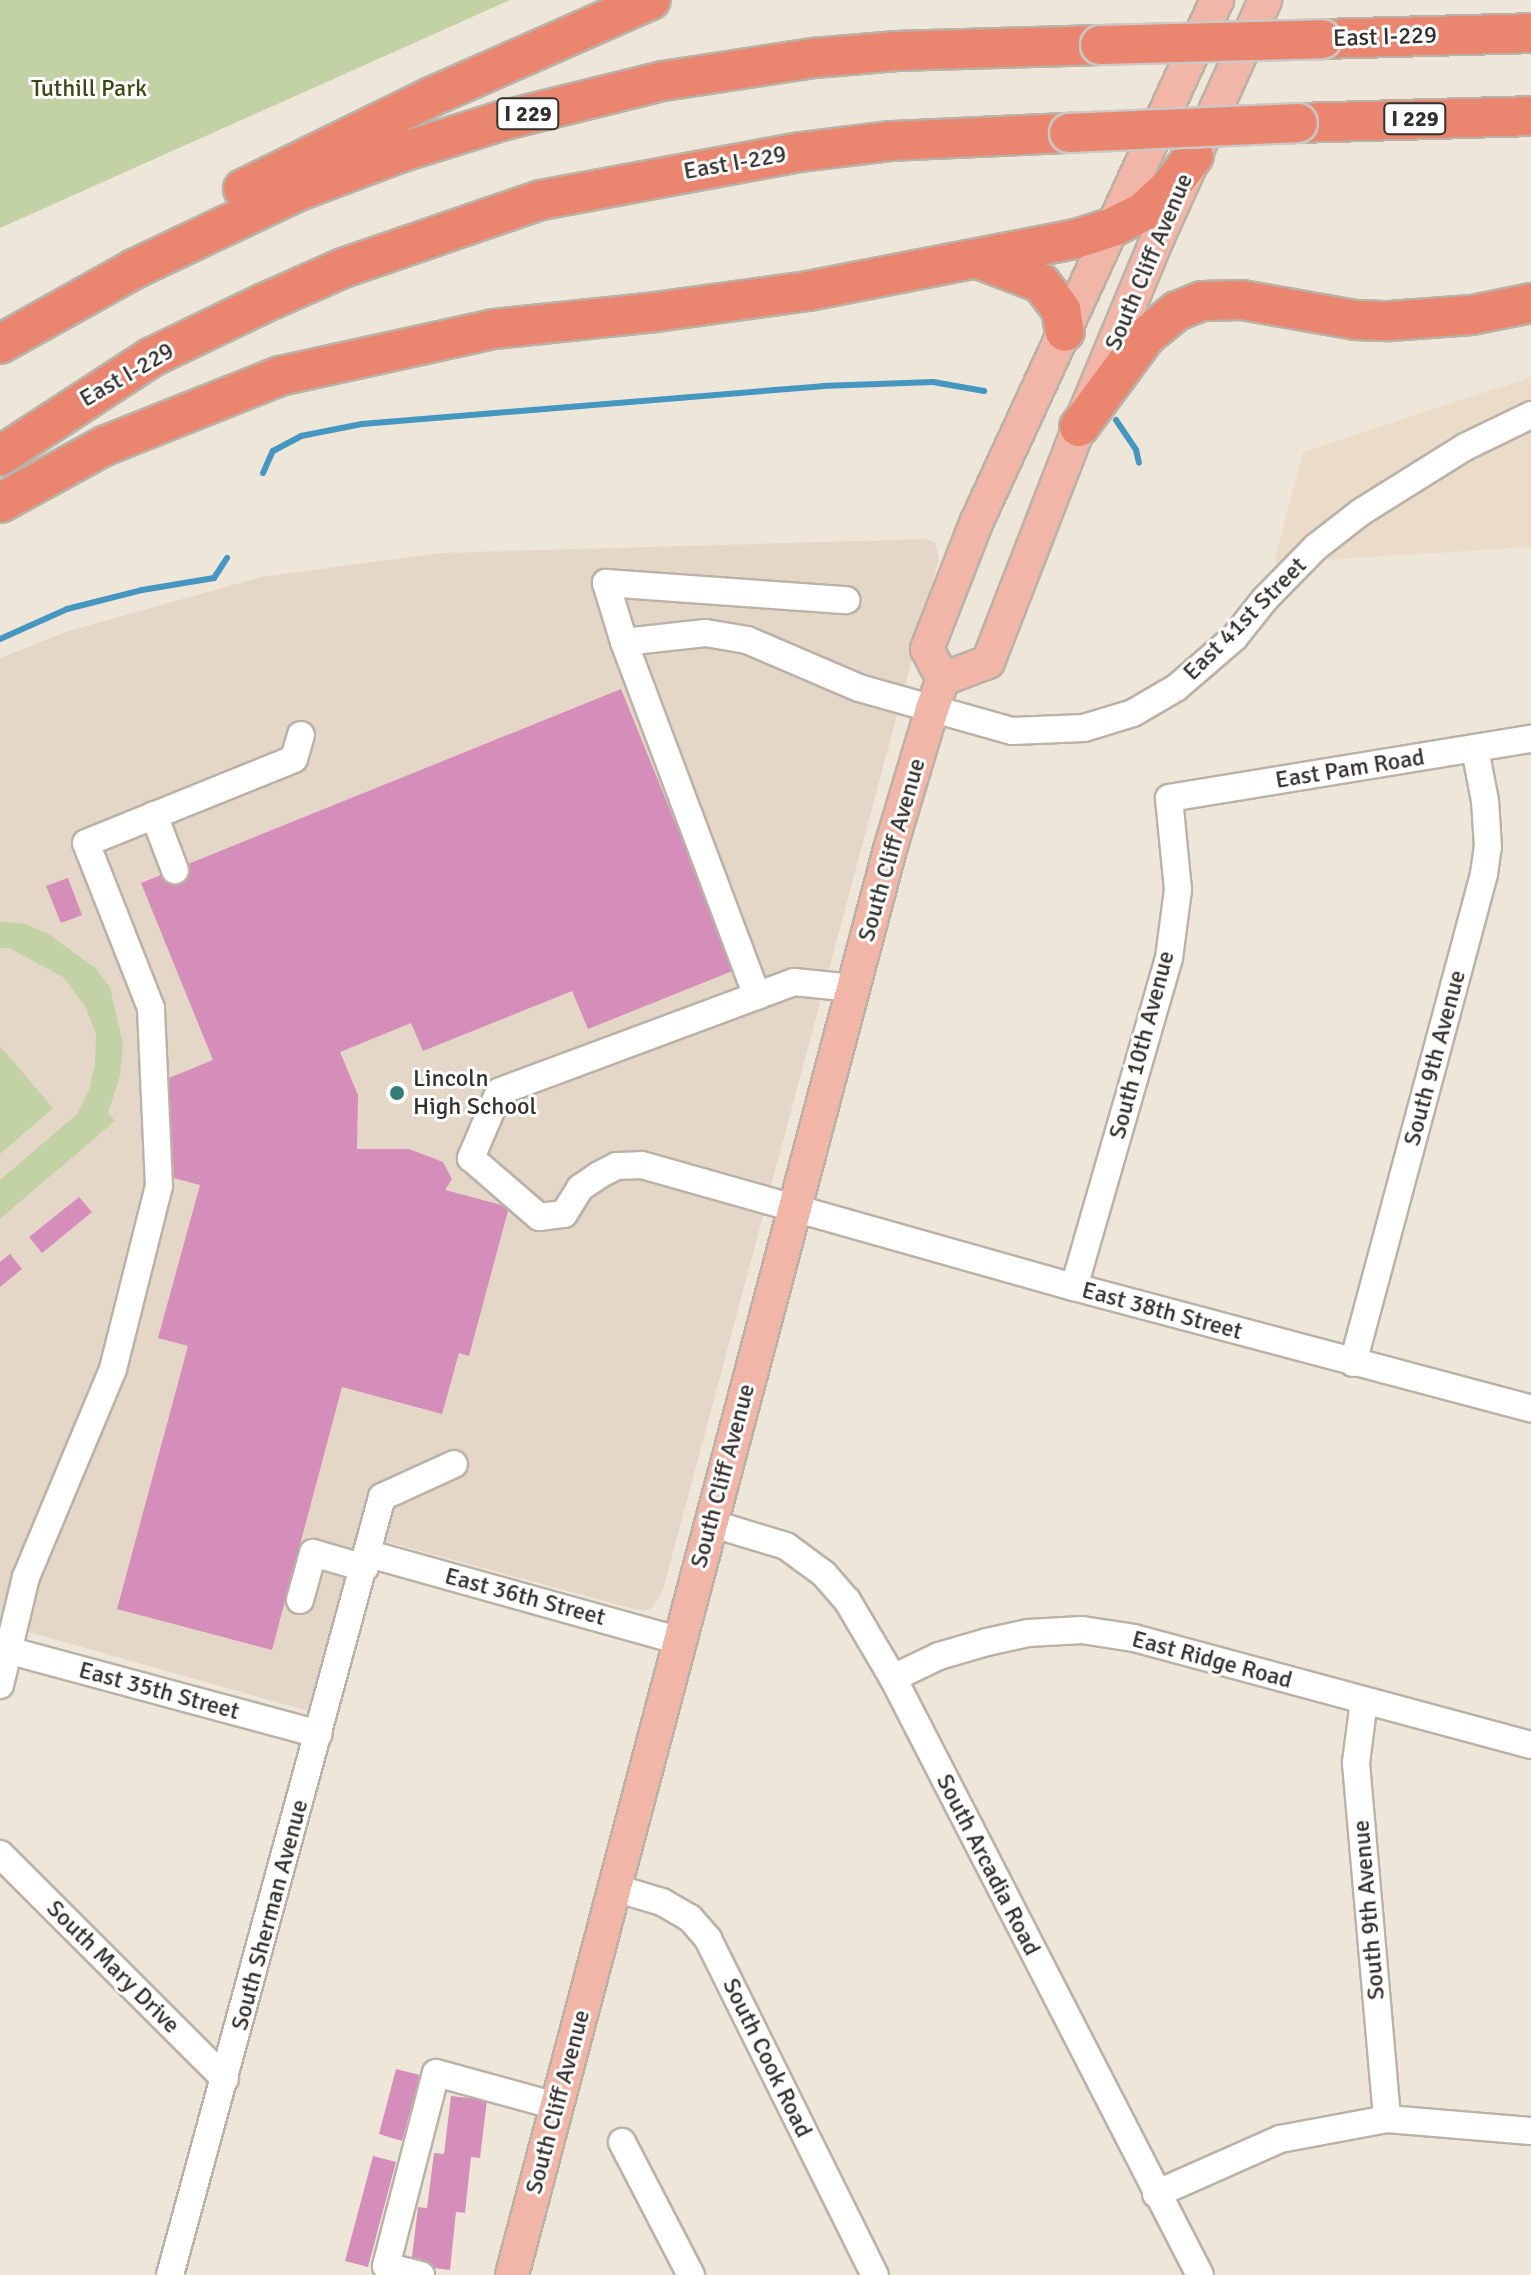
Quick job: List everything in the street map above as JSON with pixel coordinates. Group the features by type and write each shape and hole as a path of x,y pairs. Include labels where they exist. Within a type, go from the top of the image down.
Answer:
{"highway":[{"path":"0,337 121,254 257,182 431,97 651,0"},
{"name":"East I-229","path":"0,344 134,269 296,192 399,153 501,121 663,81 814,58 897,51 1531,33"},
{"name":"East I-229","path":"0,456 152,357 264,303 343,268 528,204 801,152 891,141 1531,116"},
{"path":"0,503 104,446 280,376 494,329 655,312 808,291 1076,239 1113,227 1157,200 1194,156"},
{"path":"971,257 1041,283 1061,310 1065,332"},
{"path":"1079,427 1146,336 1177,311 1202,301 1242,300 1356,320 1389,321 1472,315 1531,303"}],"main road":[{"name":"South Cliff Avenue","path":"512,2275 853,988 938,694 927,649 977,521 1217,0"},
{"name":"South Cliff Avenue","path":"938,694 988,662 1079,427 1194,156 1265,0"}],"street":[{"name":"East 41st Street","path":"624,642 706,633 747,640 859,688 938,694 1012,731 1084,728 1133,713 1176,688 1234,638 1265,599 1316,547 1361,512 1465,447 1531,415"},
{"path":"846,600 606,583 624,642 757,996 794,982 853,988"},
{"path":"0,1685 4,1649 26,1577 113,1369 159,1186 151,1008 86,843 294,759 301,735"},
{"name":"East Pam Road","path":"1169,798 1531,739"},
{"name":"South 9th Avenue","path":"1353,1363 1484,874 1488,847 1485,801 1475,749"},
{"name":"South 10th Avenue","path":"1074,1287 1169,958 1178,890 1169,798"},
{"path":"154,815 175,870"},
{"name":"East 38th Street","path":"757,996 499,1092 471,1158 539,1217 564,1214 580,1188 617,1166 642,1165 1074,1287 1531,1409"},
{"name":"South Sherman Avenue","path":"170,2275 382,1497 454,1464"},
{"name":"South Arcadia Road","path":"710,1523 786,1546 824,1574 847,1600 893,1678 1200,2275"},
{"name":"East 36th Street","path":"300,1600 313,1553 367,1561 680,1641"},
{"name":"East Ridge Road","path":"893,1678 939,1656 987,1642 1028,1633 1082,1630 1134,1638 1531,1745"},
{"name":"East 35th Street","path":"4,1649 319,1734"},
{"name":"South 9th Avenue","path":"1364,1701 1356,1763 1387,2119"},
{"name":"South Mary Drive","path":"0,1854 225,2079"},
{"name":"South Cook Road","path":"615,1888 662,1902 690,1918 708,1939 875,2275"},
{"path":"421,2275 386,2266 436,2073 557,2106"},
{"path":"1156,2194 1280,2139 1387,2119 1531,2131"},
{"path":"622,2142 691,2275"}],"shaded area":[{"path":"1531,377 1531,547 1274,563 1303,452"},
{"name":"Lincoln High School","path":"925,539 935,542 939,558 663,1590 654,1606 648,1610 634,1609 358,1534 308,1711 0,1624 0,658 68,631 261,577 440,553"}],"green space":[{"name":"Tuthill Park","path":"0,0 510,0 0,228"},
{"path":"0,921 25,924 47,933 95,968 110,987 123,1044 120,1076 108,1113 115,1121 0,1219 0,1180 77,1114 89,1090 95,1063 96,1034 85,1006 63,977 9,948 0,948"},
{"path":"0,1046 53,1108 0,1154"}],"building":[{"path":"621,689 735,970 588,1029 572,991 423,1051 411,1023 340,1052 358,1095 357,1149 409,1149 443,1162 452,1179 445,1190 509,1207 469,1356 459,1353 442,1414 342,1387 272,1650 117,1609 188,1346 158,1338 200,1185 174,1178 169,1078 213,1060 141,883"},
{"path":"68,878 82,915 61,923 46,886"},
{"path":"79,1197 92,1212 42,1253 29,1237"},
{"path":"10,1254 22,1269 0,1287 0,1262"},
{"path":"396,2069 420,2075 402,2141 379,2134"},
{"path":"451,2096 487,2100 480,2158 471,2157 465,2213 456,2212 450,2270 411,2265 418,2207 427,2208 434,2153 444,2154"},
{"path":"373,2156 396,2162 368,2267 345,2261"}],"waterway":[{"path":"263,473 273,451 301,436 362,424 822,386 933,382 984,391"},
{"path":"1116,420 1136,450 1139,463"},
{"path":"0,639 67,609 142,590 214,578 227,558"}],"place":[{"name":"Lincoln High School","path":"397,1093"}]}
